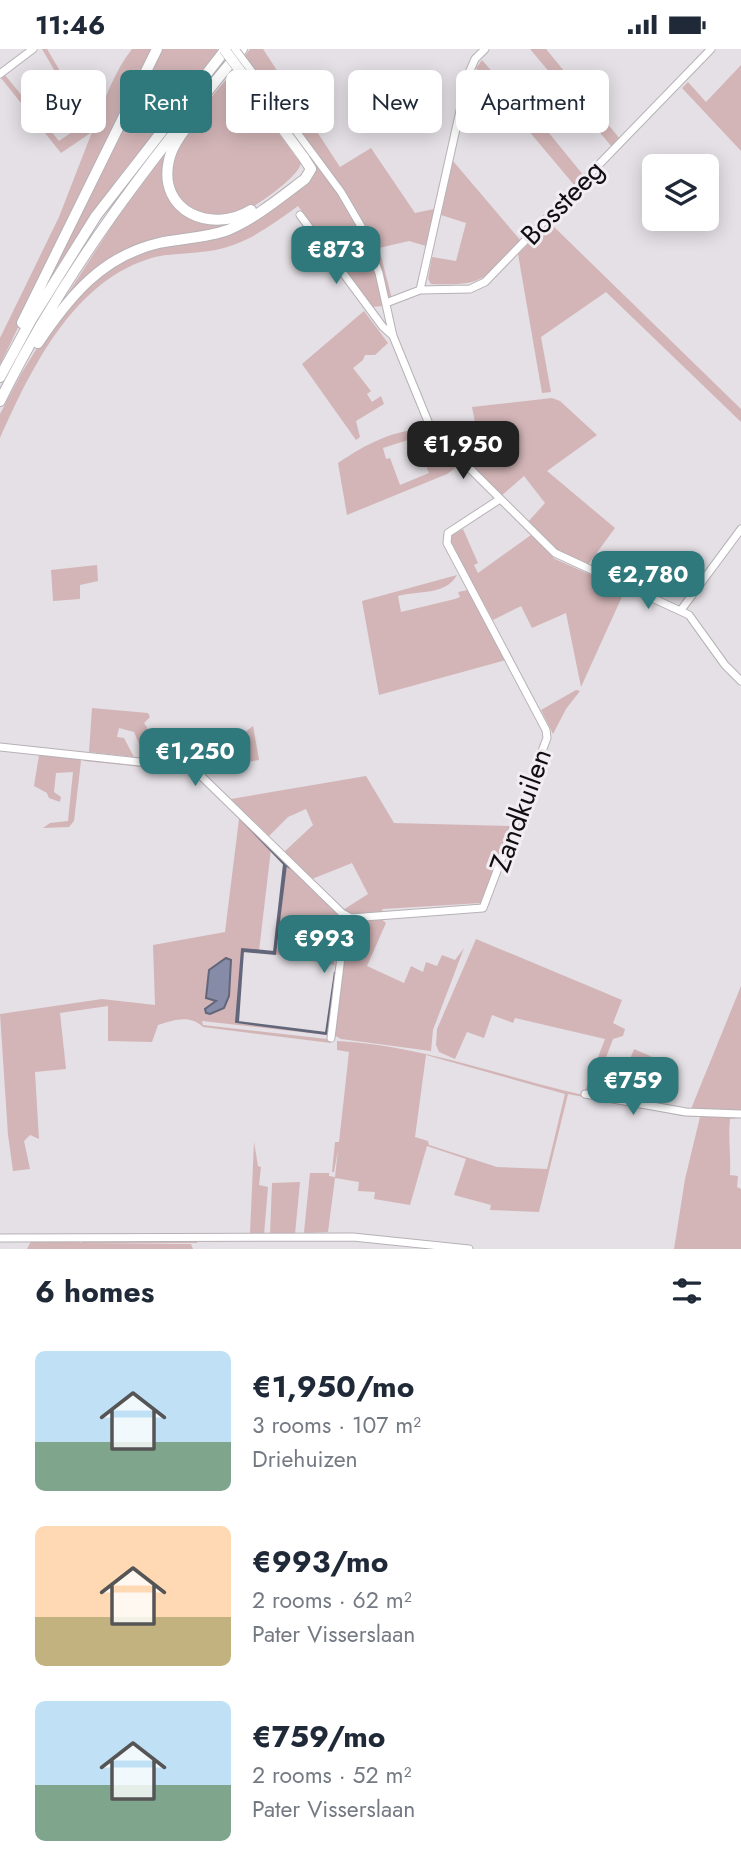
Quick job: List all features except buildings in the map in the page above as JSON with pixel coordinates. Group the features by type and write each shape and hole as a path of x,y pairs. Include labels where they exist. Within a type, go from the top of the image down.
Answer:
{"highway":[{"path":"0,375 20,326 157,49"},
{"path":"0,375 96,216 225,49"},
{"path":"242,49 174,146 167,174 174,197 184,209 200,218 216,221 234,218 301,174 306,167 304,158"},
{"path":"0,401 66,281 107,220 140,174 242,49"},
{"path":"16,369 70,298 96,273 143,248 218,233 240,224 305,179 310,169 304,158"}],"main road":[{"path":"225,49 244,68 304,158"}],"street":[{"path":"0,74 33,49"},
{"path":"235,49 244,68 355,214 370,245 393,335 429,424 440,439 548,548 563,559 681,610 696,624 725,665 741,681"},
{"path":"420,290 468,75 475,59 485,49"},
{"name":"Bossteeg","path":"386,303 420,290 470,289 485,282 711,49"},
{"path":"300,215 383,327 393,335"},
{"name":"Zandkuilen","path":"346,916 358,918 483,908 546,744 546,730 447,543 448,533 500,499"},
{"path":"681,610 741,529"},
{"path":"0,747 186,767 197,771 346,916 331,1038"},
{"path":"585,1094 686,1112 741,1114"},
{"path":"0,1238 353,1237 469,1249"}],"shaded area":[{"path":"42,49 47,49 59,70 54,70"},
{"path":"132,49 152,49 142,70 120,70 120,116 0,365 0,338 59,217 92,133 106,133 106,97 115,77"},
{"path":"159,49 217,49 219,52 205,70 149,70"},
{"path":"250,49 263,49 277,70 254,70 244,57"},
{"path":"530,49 546,49 563,70 548,70"},
{"path":"482,60 491,70 478,70 476,68"},
{"path":"741,65 741,151 682,88 688,82 706,102"},
{"path":"5,75 21,95 21,103 1,78"},
{"path":"226,80 226,133 279,133 301,163 291,178 269,196 245,211 227,218 188,210 172,188 170,174 173,158 186,133 212,133 212,97"},
{"path":"609,126 620,139 612,147 600,133 609,133"},
{"path":"120,130 120,133 154,133 118,178 47,282"},
{"path":"45,133 52,133 59,141 71,133 91,133 61,153"},
{"path":"300,133 318,133 340,167 371,148 415,213 434,209 426,246 409,241 379,248 392,299 387,296 360,217"},
{"path":"531,133 549,133 584,176 575,186"},
{"path":"176,139 166,163 180,209 232,222 232,226 128,252 52,318 117,218"},
{"path":"453,161 521,241 483,277 463,283 431,284 428,279 432,257 456,261 466,223 441,215"},
{"path":"316,164 350,213 368,247 382,306 372,307 298,206 234,245 209,251 155,257 126,268 101,285 79,305 59,329 26,383 0,438 0,414 21,374 37,348 87,284 137,253 204,238 295,190 314,176"},
{"path":"550,223 741,409 741,422 606,292 541,337 551,392 542,393 518,254"},
{"path":"364,311 388,343 375,355 365,355 353,368 371,391 367,394 372,402 381,396 384,404 356,421 360,437 356,440 302,364"},
{"path":"552,398 560,401 597,435 547,471 615,528 587,566 560,554 527,523 545,503 524,476 501,496 465,459 481,453 472,407"},
{"path":"427,428 459,465 447,474 347,515 338,463 380,439","holes":["414,438 429,473 400,485 390,458 386,459 383,448"]},
{"path":"463,529 478,563 474,565 478,573 531,535 555,559 625,590 581,687 566,613 532,628 521,606 493,620 449,541 450,536"},
{"path":"97,565 98,581 80,585 80,599 53,601 51,570"},
{"path":"457,575 452,582 439,589 398,596 401,612 455,599 460,597 458,592 468,590 506,660 379,695 362,601"},
{"path":"576,690 580,691 566,709 553,734 541,710"},
{"path":"92,708 148,713 150,717 144,723 169,761 145,758 134,732 119,728 117,737 124,738 134,757 89,752"},
{"path":"253,726 259,760 201,770 198,767"},
{"path":"39,755 79,757 81,761 74,821 69,827 43,828 50,823 68,821 73,772 56,773 54,792 61,797 60,802 49,798 47,793 34,786"},
{"path":"84,761 191,769 343,918 330,1032 327,1035 202,1021 203,1025 327,1039 331,1043 203,1027 187,1019 158,1025 152,1042 108,1041 108,1006 60,1013 66,1069 35,1072 39,1139 30,1135 24,1141 30,1169 13,1171 0,1014 102,999 155,1005 153,945 225,932 239,819 258,836 192,772","holes":["271,849 287,864 274,954 334,965 339,918 295,872 341,920 329,1029 326,1034 236,1022 242,949 259,951","228,958 231,961 227,1002 224,1008 205,1009 216,1001 206,998 209,970"]},
{"path":"366,776 394,823 511,826 481,903 383,909 381,913 348,915 343,910 368,894 352,863 312,879 284,852 313,825 306,809 288,817 269,836 231,799"},
{"path":"380,918 386,923 367,966 404,983 411,966 423,972 426,962 437,966 442,955 455,960 464,948 433,1030 431,1051 341,1039 334,1035 347,921"},
{"path":"476,939 622,1000 613,1023 625,1029 623,1036 613,1039 593,1092 585,1091 605,1039 515,1018 513,1023 492,1015 484,1038 467,1032 455,1059 439,1052 436,1045 437,1029"},
{"path":"741,986 741,1110 691,1109"},
{"path":"337,1041 395,1048 452,1060 588,1096 653,1107 741,1115 741,1118 730,1119 729,1133 730,1175 738,1176 737,1187 741,1189 741,1249 674,1249 685,1179 700,1117 682,1116 568,1094 539,1212 490,1210 491,1205 454,1195 466,1159 427,1146 410,1205 374,1199 375,1192 358,1191 359,1182 335,1178 328,1232 306,1233 329,1234 306,1235 304,1232 310,1173 329,1173 329,1176 335,1177 338,1150 332,1172 335,1142 339,1142 349,1052 337,1050","holes":["426,1055 565,1094 547,1169 497,1167 429,1145 428,1141 415,1137"]},
{"path":"634,1049 657,1059 640,1102 618,1097 617,1093"},
{"path":"254,1142 258,1166 261,1167 259,1185 268,1187 264,1235 147,1234 261,1233 250,1233"},
{"path":"300,1182 295,1234 270,1235 272,1183"},
{"path":"78,1240 80,1243 85,1240 198,1241 85,1243 191,1244 193,1249 27,1249 31,1241"}],"water":[{"path":"238,816 290,868 286,865 275,954 243,951 238,1022 326,1033 335,972 329,1029 326,1034 236,1022 242,949 274,952 284,864"},
{"path":"226,958 231,960 229,996 224,1008 206,1013 205,1009 216,1001 206,998 209,970"}]}
